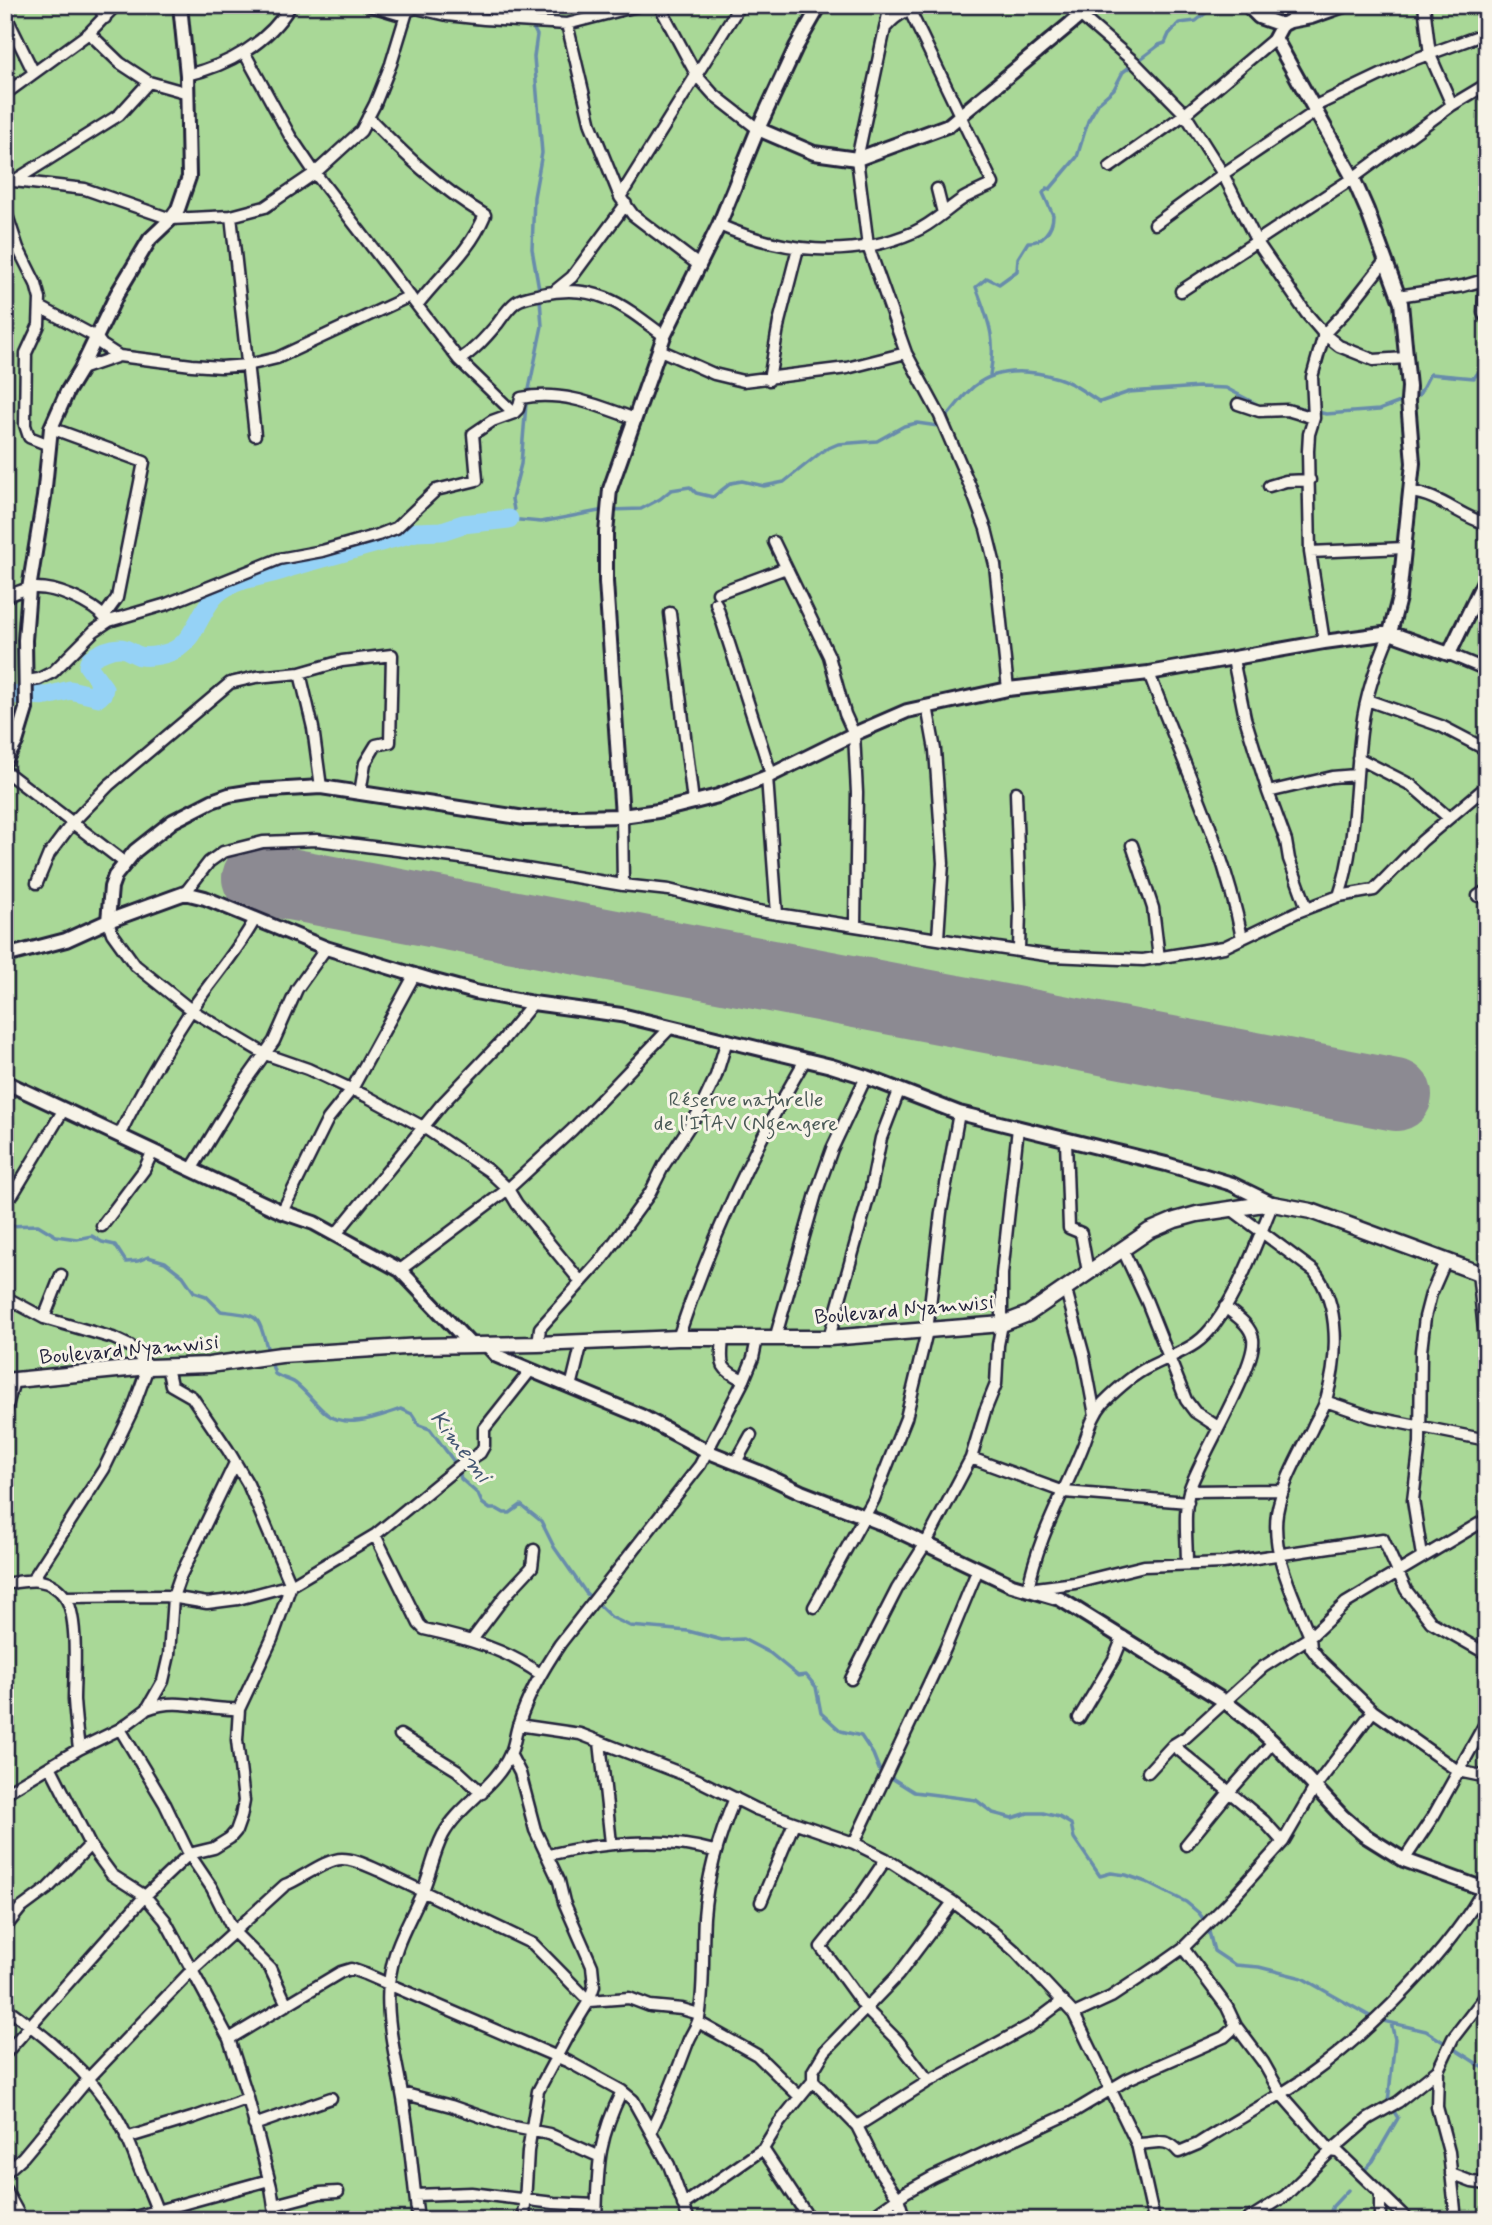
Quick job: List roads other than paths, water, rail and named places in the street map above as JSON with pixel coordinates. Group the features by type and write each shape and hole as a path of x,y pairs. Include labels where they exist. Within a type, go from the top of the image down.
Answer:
{"main road":[{"name":"Boulevard Nyamwisi","path":"10,1380 269,1357 470,1344 678,1338 829,1338 1002,1324 1028,1314 1066,1290 1149,1231 1197,1213 1273,1205 1311,1211 1482,1274"}],"street":[{"path":"98,5 105,18"},
{"path":"5,94 89,33 116,5"},
{"path":"5,761 16,742 26,709 25,639 29,589 44,497 51,428 67,392 142,253 150,239 171,219 185,192 189,177 188,93 180,5"},
{"path":"187,75 222,64 244,52 272,30 291,5"},
{"path":"368,5 398,14 408,8 415,8 447,15 520,23 567,24 641,5"},
{"path":"659,5 697,76 713,94 758,129 814,153 858,159 949,125 1093,5"},
{"path":"555,291 572,277 623,201 740,5"},
{"path":"623,885 622,816 609,648 606,533 610,489 664,336 719,225 758,129 796,47 820,5"},
{"path":"885,27 909,9 926,5"},
{"path":"1247,5 1275,38 1353,178 1401,303 1413,463 1405,548 1399,598 1367,700 1348,857 1339,896"},
{"path":"1110,167 1185,114 1275,38 1297,5"},
{"path":"1259,17 1286,23 1345,5"},
{"path":"1424,5 1430,55 1452,105"},
{"path":"909,9 890,6 858,159 868,246 906,353 940,416 986,528 995,565 1008,689"},
{"path":"9,181 85,189 171,219 231,216 265,207 315,173 361,131 391,64 408,8"},
{"path":"719,225 761,241 798,248 828,250 868,246 915,232 965,198 993,184 909,9"},
{"path":"5,14 34,73"},
{"path":"1081,16 1126,55 1185,114 1223,174 1257,242 1306,313 1324,334 1339,346 1374,360 1406,358"},
{"path":"567,24 591,125 623,201 633,215 700,266"},
{"path":"89,33 120,63 149,82 188,93"},
{"path":"1155,224 1314,109 1363,81 1487,33"},
{"path":"244,52 290,136 315,173 459,360 514,413"},
{"path":"9,181 119,115 149,82"},
{"path":"1181,291 1353,178 1452,105 1486,85"},
{"path":"368,117 431,179 454,197 485,215 467,250 418,304"},
{"path":"937,189 943,213"},
{"path":"5,200 18,248 36,284 40,307 39,325 26,353 25,425 29,437 48,445"},
{"path":"231,216 255,435"},
{"path":"1487,230 1483,313 1487,319"},
{"path":"769,380 779,322 798,248"},
{"path":"1324,642 1310,551 1308,434 1314,412 1312,377 1324,334 1352,304 1385,261"},
{"path":"1398,296 1484,280"},
{"path":"459,360 486,338 516,302 555,291 578,290 604,295 664,336"},
{"path":"81,369 120,356 211,366 248,365 277,358 410,296"},
{"path":"40,307 96,337 102,345 120,356"},
{"path":"660,350 714,374 743,381 769,380 847,368 906,353"},
{"path":"107,619 167,604 279,559 344,546 396,528 436,491 477,480 473,434 492,421 514,413 518,409 520,398 535,395 565,396 581,399 635,419"},
{"path":"1238,404 1259,411 1314,412"},
{"path":"26,683 39,680 53,672 107,619 117,598 145,462 51,428"},
{"path":"1269,486 1286,481 1310,480"},
{"path":"1410,492 1427,494 1487,524"},
{"path":"774,542 829,656 845,714 854,734 857,813 855,925"},
{"path":"1310,551 1405,548"},
{"path":"778,914 769,776 717,598 786,568"},
{"path":"1449,654 1487,575"},
{"path":"5,597 29,589 79,599 89,603 107,619"},
{"path":"670,612 693,802"},
{"path":"580,1282 508,1189 489,1171 425,1128 352,1089 265,1054 191,1010 135,965 108,921 111,887 125,863 156,833 192,810 212,800 254,791 321,788 525,818 622,816 659,811 718,796 769,776 907,711 1008,689 1149,673 1390,633 1487,670"},
{"path":"37,883 49,854 73,822 109,785 230,683 392,655 390,742 376,746 365,763 360,793"},
{"path":"1234,659 1245,718 1307,908"},
{"path":"300,673 313,728 321,788"},
{"path":"1149,673 1219,847 1242,938"},
{"path":"1367,700 1441,726 1487,750"},
{"path":"927,706 935,750 942,850 938,938"},
{"path":"1358,758 1411,785 1449,818"},
{"path":"5,771 125,863"},
{"path":"1268,792 1332,777 1356,775"},
{"path":"5,956 66,940 108,921 185,893 209,862 223,852 263,842 297,840 461,858 669,890 778,914 1052,956 1110,960 1159,958 1224,947 1307,908 1339,896 1363,893 1380,886 1404,858 1487,786"},
{"path":"1016,792 1019,950"},
{"path":"1132,845 1153,908 1159,958"},
{"path":"185,893 205,898 326,948 475,992 621,1015 804,1060 866,1077 959,1113 1166,1164 1232,1184 1273,1205 1233,1296 1197,1343 1146,1368 1119,1388 1095,1415 1064,1492 1039,1544 1028,1589"},
{"path":"120,1135 144,1085 191,1010 255,919"},
{"path":"191,1170 244,1083 274,1041 297,989 326,948"},
{"path":"282,1212 328,1119 352,1089 415,974"},
{"path":"337,1234 442,1104 502,1041 533,1003"},
{"path":"400,1269 508,1189 572,1130 671,1027"},
{"path":"538,1344 540,1328 602,1259 650,1193 664,1165 700,1110 716,1076 727,1040"},
{"path":"678,1338 711,1246 747,1168 804,1060"},
{"path":"775,1339 816,1194 832,1149 866,1077"},
{"path":"5,1082 282,1212 314,1223 400,1269 470,1344"},
{"path":"829,1338 871,1188 881,1138 899,1091"},
{"path":"13,1194 64,1109"},
{"path":"814,1606 864,1517 906,1418 927,1331 941,1212 959,1113"},
{"path":"851,1679 971,1458 996,1384 1002,1324 1002,1274 1018,1128"},
{"path":"1066,1141 1069,1228 1081,1233 1088,1272"},
{"path":"102,1226 144,1170 153,1151"},
{"path":"1231,1209 1314,1271 1323,1283 1332,1305 1333,1363 1325,1401 1284,1490 1277,1513 1276,1538 1279,1553 1310,1637 1311,1648 1373,1711 1458,1771 1487,1777"},
{"path":"1122,1248 1185,1400 1195,1412 1218,1427"},
{"path":"1422,1556 1413,1500 1420,1427 1421,1351 1431,1294 1445,1262"},
{"path":"1482,1274 1487,1359"},
{"path":"44,1318 61,1275"},
{"path":"1066,1290 1084,1356 1095,1415"},
{"path":"5,1297 44,1318 113,1338 130,1346 148,1367 132,1411 104,1469 33,1578"},
{"path":"1187,1564 1189,1496 1202,1458 1244,1376 1254,1340 1247,1325 1225,1307"},
{"path":"723,1338 724,1370 744,1380"},
{"path":"418,2220 389,2013 388,1986 396,1947 422,1893 429,1868 444,1834 468,1803 482,1793 510,1754 518,1725 540,1674 560,1644 670,1507 709,1452 744,1380 757,1339"},
{"path":"571,1387 582,1342"},
{"path":"487,1345 496,1356 640,1416 709,1452 926,1543 1012,1585 1060,1599 1224,1701 1273,1742 1342,1816 1364,1835 1404,1860 1486,1887 1446,1944 1392,2004 1309,2075 1198,2144 1179,2151 1166,2141 1137,2144"},
{"path":"5,2054 145,1896 189,1854 215,1848 230,1838 241,1817 244,1801 237,1740 239,1709 274,1634 291,1585 248,1485 192,1397 171,1385 167,1367"},
{"path":"65,1597 173,1597 207,1603 249,1597 291,1585 374,1535 458,1467 480,1453 484,1446 484,1429 530,1371"},
{"path":"5,1414 10,1380"},
{"path":"1325,1401 1372,1417 1487,1440"},
{"path":"736,1462 751,1435"},
{"path":"971,1458 1064,1492 1189,1496 1284,1490"},
{"path":"147,1709 163,1681 169,1655 173,1597 180,1577 235,1463"},
{"path":"1148,1772 1173,1745 1186,1737 1263,1667 1310,1637 1346,1603 1487,1519"},
{"path":"374,1535 424,1629 472,1640 525,1662 540,1674"},
{"path":"1028,1589 1075,1583 1144,1566 1223,1563 1383,1539 1406,1590 1431,1622 1487,1654"},
{"path":"472,1640 531,1567 534,1550"},
{"path":"854,1843 945,1649 978,1569"},
{"path":"5,1584 33,1578 49,1583 65,1597 71,1612 75,1661 74,1702 79,1749"},
{"path":"1079,1718 1114,1659 1123,1637"},
{"path":"5,1793 79,1749 120,1729 147,1709 160,1704 239,1709"},
{"path":"1074,2014 1136,1981 1183,1948 1227,1904 1283,1842 1315,1787 1373,1711"},
{"path":"1404,1860 1434,1815 1487,1720"},
{"path":"518,1725 580,1734 698,1780 756,1809 854,1843 886,1859 953,1902 1016,1952 1074,2014 1137,2144 1154,2220"},
{"path":"120,1729 166,1804 189,1854 212,1888 234,1932 270,1968 287,2005"},
{"path":"400,1735 457,1770 482,1793"},
{"path":"600,1742 611,1843"},
{"path":"1186,1845 1273,1742"},
{"path":"1173,1745 1204,1773 1230,1791 1283,1842"},
{"path":"510,1754 520,1773 535,1830 559,1881 564,1902 592,1966 594,1986 590,2001 538,2091 528,2151 524,2220"},
{"path":"50,1766 90,1845 112,1875 145,1896 164,1920 229,2039 248,2098 269,2180 276,2220"},
{"path":"651,2131 699,2018 704,1977 704,1914 714,1851 735,1798"},
{"path":"761,1902 794,1823"},
{"path":"548,1855 611,1843 674,1844 714,1851"},
{"path":"5,1928 20,1909 47,1889 90,1845"},
{"path":"5,2173 23,2157 89,2078 192,1970 285,1885 341,1859 380,1871 533,1944 590,2001 629,1998 650,2006 682,2009 757,2055 799,2096"},
{"path":"886,1859 854,1906 821,1947 866,2009 898,2041 929,2081"},
{"path":"683,2205 763,2150 799,2096 813,2081 813,2071 818,2061 898,1975 953,1902"},
{"path":"1183,1948 1227,2007 1236,2026 1263,2062 1281,2094 1331,2151 1338,2152 1408,2220"},
{"path":"229,2039 319,1983 351,1969 569,2062 622,2091 633,2100 669,2165 689,2220"},
{"path":"1247,2220 1284,2196 1368,2119 1398,2102 1438,2070 1453,2038 1487,1994"},
{"path":"857,2126 929,2081 1031,2025 1063,2001"},
{"path":"5,2007 30,2025 89,2078 117,2117 158,2214"},
{"path":"867,2220 933,2177 1073,2112 1110,2088 1224,2037 1236,2026"},
{"path":"1438,2070 1437,2107 1449,2152 1456,2220"},
{"path":"813,2081 857,2126 880,2172 898,2198 905,2220"},
{"path":"596,2220 598,2156 608,2120 622,2091"},
{"path":"402,2093 549,2134 598,2156"},
{"path":"126,2137 248,2098"},
{"path":"254,2125 331,2098"},
{"path":"763,2150 810,2220"},
{"path":"1451,2174 1487,2184"},
{"path":"124,2220 158,2214 269,2180"},
{"path":"5,2189 22,2220"},
{"path":"274,2205 320,2193 338,2192"},
{"path":"415,2194 471,2193 595,2205"},
{"path":"1380,2193 1380,2220"}],"waterway":[{"path":"521,5 537,35 534,57 542,153 534,197 532,249 539,289"},
{"path":"990,375 992,340 976,287 987,278 999,284 1017,271 1018,258 1028,242 1042,238 1049,230 1053,215 1043,193 1047,188 1050,189 1077,157 1088,121 1099,102 1114,89 1123,72 1165,43 1179,23 1196,21 1216,5"},
{"path":"540,299 542,326 526,404 521,464 512,499 514,510 509,519 541,522 599,511"},
{"path":"610,510 641,509 671,490 690,487 696,493 713,497 731,483 742,481 764,486 784,482 824,450 838,444 877,441 904,426 917,423 938,426 979,383 989,377 1011,372 1058,378 1100,402 1129,392 1199,387 1226,388 1260,406 1289,405 1326,414 1379,410 1419,395 1430,374 1474,378 1487,361"},
{"path":"5,694 47,696 70,690 99,697 104,688 88,666 90,659 116,648 144,656 174,650 188,638 212,599 229,586 249,578 416,532 442,531 463,524 509,519"},
{"name":"Kimemi","path":"5,1226 38,1225 56,1236 77,1239 92,1236 115,1245 126,1262 148,1257 165,1262 183,1276 194,1292 206,1296 221,1311 244,1314 255,1319 262,1329 268,1351"},
{"name":"Kimemi","path":"270,1359 275,1374 295,1383 335,1419 363,1420 401,1409 412,1414 419,1425 430,1429 458,1467 461,1479 478,1494 482,1503 490,1509 504,1513 510,1513 521,1505 541,1521 554,1547 586,1593 611,1617 630,1626 688,1631 722,1640 743,1639 770,1653 798,1676 806,1675 816,1687 821,1713 841,1731 861,1736 873,1754 881,1774"},
{"path":"890,1777 914,1792 976,1800 993,1813 1012,1818 1028,1813 1059,1817 1071,1824 1074,1838 1100,1876 1111,1873 1126,1875 1186,1902 1207,1924 1214,1951 1235,1965 1259,1967 1302,1978 1375,2019 1426,2031 1487,2070"},
{"path":"1361,2174 1373,2161 1398,2118 1388,2102 1395,2039 1391,2023"},
{"path":"1327,2220 1333,2206 1348,2190"}],"park label":[{"name":"Réserve naturelle de l'ITAV (Ngengere","path":"746,1112"}]}
